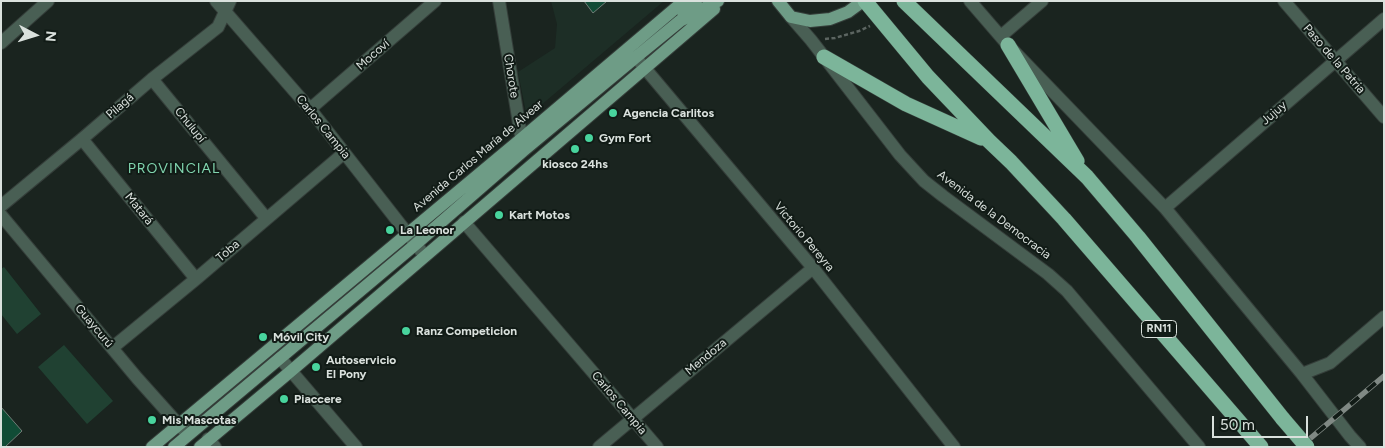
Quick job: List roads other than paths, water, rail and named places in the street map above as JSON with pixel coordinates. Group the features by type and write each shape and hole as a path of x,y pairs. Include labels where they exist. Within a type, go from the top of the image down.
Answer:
{"highway":[{"name":"RN11","path":"864,1 928,77 1064,219 1258,443"},
{"path":"904,1 1087,177 1138,237 1307,447"},
{"path":"1005,40 1087,177"},
{"path":"824,57 906,104 989,141"}],"main road":[{"name":"Avenida Carlos María de Alvear","path":"152,447 408,232 522,145 632,53 684,1"},
{"name":"Avenida Carlos María de Alvear","path":"680,21 696,1"},
{"name":"Avenida Carlos María de Alvear","path":"632,53 680,21 718,1"},
{"path":"208,444 291,370 723,1"},
{"name":"Avenida de la Democracia","path":"778,1 791,17"},
{"path":"791,17 810,21 830,19 848,12 864,1"},
{"name":"Avenida Carlos María de Alvear","path":"174,447 416,244 522,145"}],"street":[{"path":"1,43 48,1"},
{"name":"Carlos Campia","path":"216,1 228,7 408,232 425,256"},
{"name":"Mocoví","path":"310,109 435,1"},
{"name":"Chorote","path":"499,1 522,145"},
{"path":"970,1 1164,208 1360,447"},
{"path":"1005,40 1042,1"},
{"name":"Paso de la Patria","path":"1284,1 1384,117"},
{"name":"Pilagá","path":"1,206 152,79 218,27 228,7"},
{"name":"Avenida de la Democracia","path":"791,17 900,155 924,181 1048,274 1067,291 1199,447"},
{"name":"Jujuy","path":"1164,208 1384,19"},
{"name":"Victorio Pereyra","path":"632,53 813,268 954,447"},
{"name":"Chulupí","path":"152,79 266,218"},
{"name":"Matará","path":"82,139 196,279"},
{"name":"Toba","path":"112,348 344,153"},
{"name":"Guaycurú","path":"1,215 137,378 188,435"},
{"name":"Carlos Campia","path":"464,222 657,447"},
{"name":"Mendoza","path":"599,447 813,268"},
{"path":"1302,374 1330,363 1384,317"},
{"path":"280,358 356,447"}],"railway":[{"path":"1300,447 1384,376"}],"place":[{"name":"Agencia Carlitos","path":"613,113"},
{"name":"Gym Fort","path":"589,138"},
{"name":"kiosco 24hs","path":"575,149"},
{"name":"Kart Motos","path":"499,215"},
{"name":"La Leonor","path":"390,230"},
{"name":"Ranz Competicion","path":"406,331"},
{"name":"Móvil City","path":"263,337"},
{"name":"Autoservicio El Pony","path":"316,367"},
{"name":"Piaccere","path":"284,399"},
{"name":"Mis Mascotas","path":"152,420"}],"district":[{"name":"PROVINCIAL","path":"174,169"}]}
